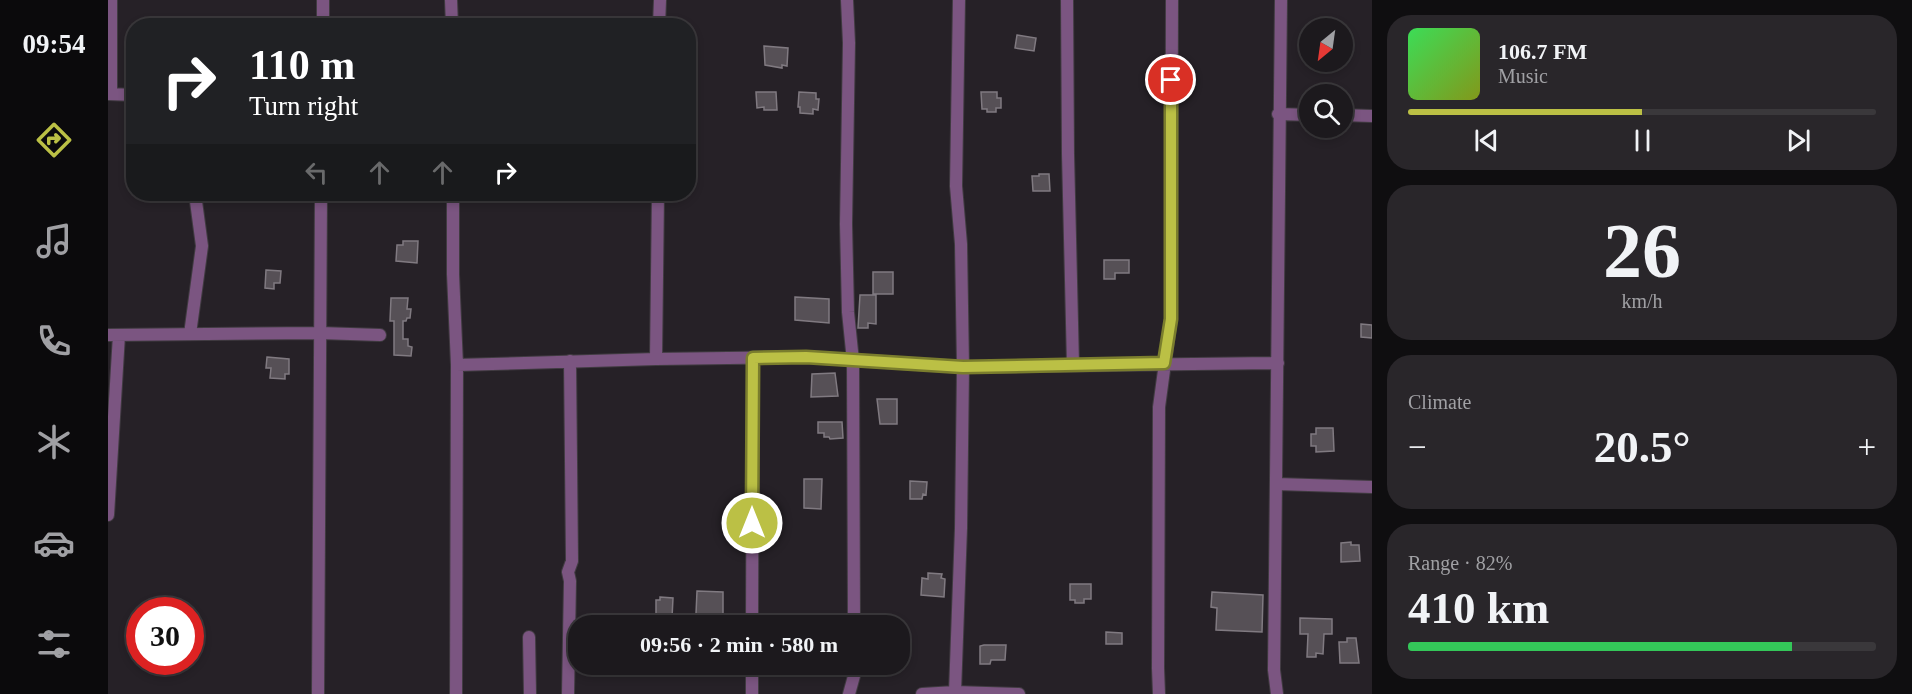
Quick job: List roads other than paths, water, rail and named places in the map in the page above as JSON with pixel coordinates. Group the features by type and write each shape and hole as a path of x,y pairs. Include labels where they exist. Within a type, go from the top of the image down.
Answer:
{"street":[{"path":"111,0 110,94 126,94"},
{"path":"322,18 323,0"},
{"path":"451,0 452,18"},
{"path":"659,18 660,0"},
{"path":"847,0 849,43 846,224 848,312 853,361 854,615"},
{"path":"955,692 960,575 963,367 961,244 956,186 959,0"},
{"path":"1067,0 1073,365"},
{"path":"1159,694 1157,439 1164,363 1171,319 1172,0"},
{"path":"1277,694 1274,670 1278,114 1281,0"},
{"path":"1278,114 1299,115"},
{"path":"1353,116 1372,116"},
{"path":"190,334 202,246 196,201"},
{"path":"318,694 321,201"},
{"path":"453,201 457,365 456,694"},
{"path":"656,358 658,201"},
{"path":"108,515 114,335 320,333 380,335"},
{"path":"457,365 656,358 806,357 963,367 1278,363"},
{"path":"752,615 753,358"},
{"path":"568,694 570,581 568,573 572,561 570,361"},
{"path":"1277,484 1372,487"},
{"path":"529,637 530,694"},
{"path":"752,675 752,694"},
{"path":"849,694 854,675"},
{"path":"922,694 955,692 1019,694"}]}
